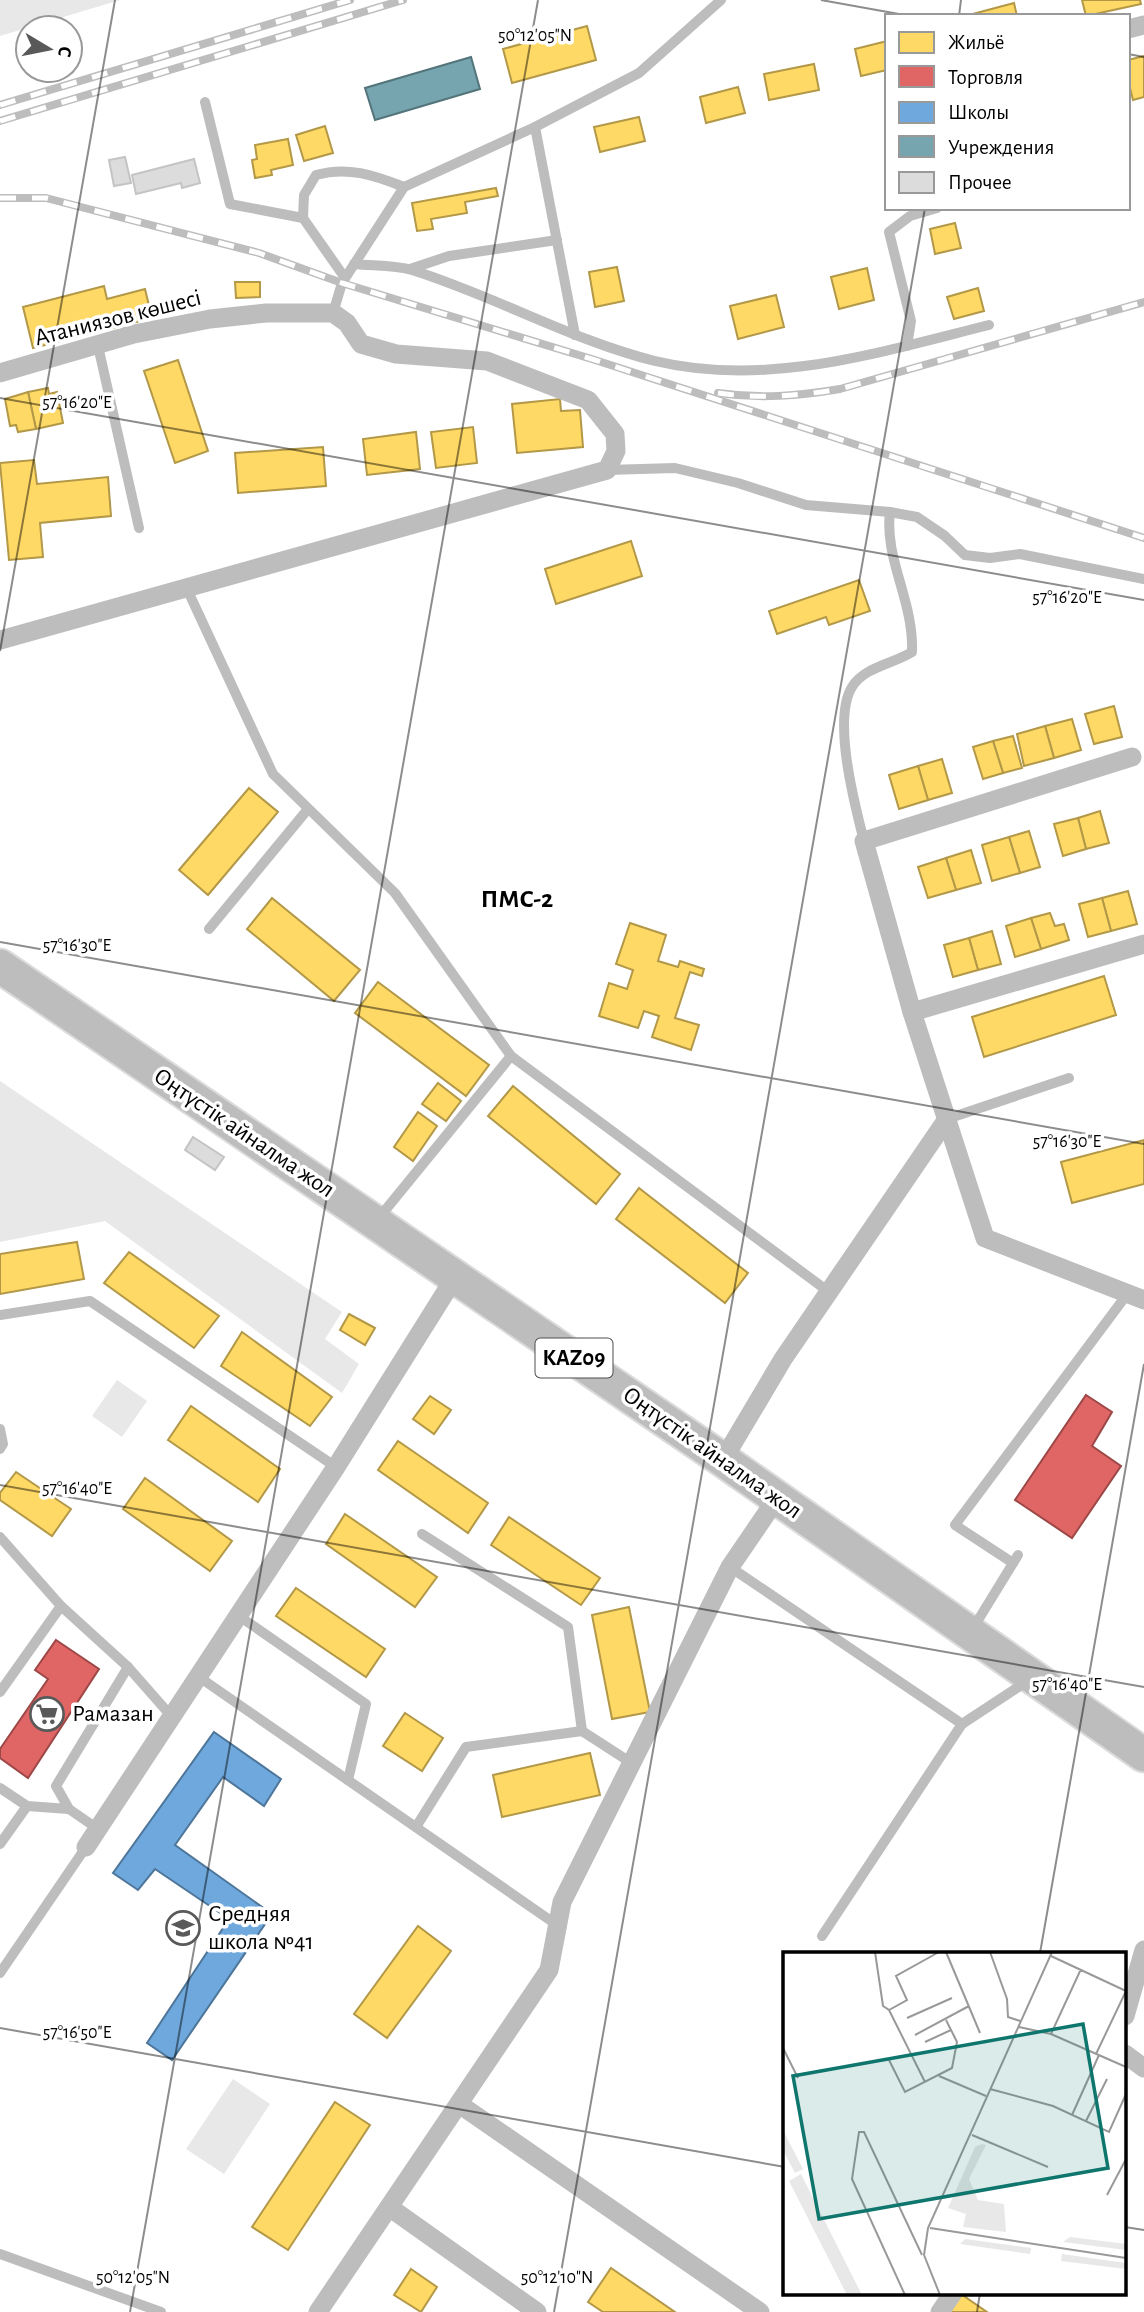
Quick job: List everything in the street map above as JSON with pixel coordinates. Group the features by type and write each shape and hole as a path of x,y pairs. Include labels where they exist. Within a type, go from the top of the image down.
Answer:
{"highway":[{"name":"Оңтүстік айналма жол","path":"0,966 723,1460 1144,1755"}],"street":[{"name":"Атаниязов көшесі","path":"0,373 134,334 210,319 266,313 333,313"},
{"path":"0,640 607,470 615,451 615,433 588,400 487,360 396,354 361,344 346,323 333,313"},
{"path":"1132,757 864,841 912,1012 985,1238 1139,1300"},
{"path":"912,1012 1143,949"},
{"path":"723,1460 783,1359 947,1119"},
{"path":"86,1847 337,1467 455,1277"},
{"path":"318,2312 549,1970 562,1902 730,1567 777,1498"},
{"path":"1126,2013 1144,1950"},
{"path":"1126,2055 1144,2068"},
{"path":"459,2104 759,2312"},
{"path":"389,2207 537,2312"},
{"path":"940,2312 952,2294"}],"lane":[{"path":"333,313 345,278 404,187 535,127 639,73 721,0"},
{"path":"205,102 230,204 303,218"},
{"path":"535,127 575,335"},
{"path":"345,278 303,218 303,195 316,175 330,171 368,173 404,187"},
{"path":"906,346 911,321 889,232 910,216 930,210"},
{"path":"410,270 449,256 556,240"},
{"path":"354,264 410,270 575,335 656,361 722,370 811,368 989,325"},
{"path":"98,346 139,528"},
{"path":"607,470 675,468 738,483 806,505 890,512 916,517 944,536 965,555 990,558 1020,554 1144,579"},
{"path":"864,841 850,784 844,719 852,687 870,670 896,662 912,652 912,630 907,601 887,534 890,512"},
{"path":"187,589 273,774 395,894 511,1056 829,1292"},
{"path":"209,929 308,809"},
{"path":"375,1222 511,1056"},
{"path":"947,1119 1069,1078"},
{"path":"970,1633 1016,1559 955,1525 1139,1300"},
{"path":"0,1315 90,1301 337,1467"},
{"path":"0,1429 3,1444 0,1449"},
{"path":"422,1534 568,1627 582,1731"},
{"path":"0,1537 61,1606 128,1667 172,1717"},
{"path":"730,1567 962,1724"},
{"path":"0,1692 61,1606"},
{"path":"239,1616 366,1704 348,1780"},
{"path":"98,1829 69,1809 56,1786 128,1667"},
{"path":"199,1677 557,1924"},
{"path":"822,1936 962,1724 1034,1677"},
{"path":"416,1827 466,1747 582,1731 630,1762"},
{"path":"0,1788 27,1806 69,1809"},
{"path":"0,1844 27,1806"},
{"path":"0,1973 86,1847"},
{"path":"0,2254 161,2312"}],"shaded area":[{"path":"0,0 120,0 73,14 14,14 14,32 0,36"},
{"path":"0,1081 342,1312 325,1339 359,1364 342,1393 105,1221 0,1242"},
{"path":"117,1380 147,1401 122,1437 92,1416"},
{"path":"233,2079 270,2104 224,2174 186,2149"}],"building: Жильё":[{"path":"1082,0 1140,0 1141,4 1095,14 1086,14"},
{"path":"1014,3 1017,14 973,14"},
{"path":"587,26 596,60 512,83 503,49"},
{"path":"885,42 885,70 861,76 855,49"},
{"path":"1144,56 1144,97 1133,100 1130,88 1130,60"},
{"path":"814,64 819,90 769,100 764,74"},
{"path":"738,87 745,113 706,123 700,97"},
{"path":"639,117 645,141 600,152 594,127"},
{"path":"325,126 333,153 304,161 296,135"},
{"path":"288,139 293,165 271,170 272,175 255,178 252,160 257,159 255,145"},
{"path":"496,188 498,196 465,202 467,213 431,219 433,229 417,231 412,203"},
{"path":"955,223 961,248 935,254 930,229"},
{"path":"617,267 624,301 595,307 589,272"},
{"path":"867,268 874,300 839,309 831,277"},
{"path":"235,282 260,282 260,297 236,298"},
{"path":"104,286 107,299 145,289 152,318 33,348 23,307"},
{"path":"978,288 984,311 954,319 947,297"},
{"path":"776,295 784,327 738,339 730,306"},
{"path":"178,360 208,451 175,463 144,371"},
{"path":"48,388 49,394 57,392 63,423 36,429 28,392"},
{"path":"28,392 36,429 18,432 16,425 10,426 5,399"},
{"path":"560,399 561,411 580,410 583,447 517,453 512,404"},
{"path":"473,427 477,463 436,468 431,432"},
{"path":"416,432 420,469 367,475 363,439"},
{"path":"323,447 326,486 238,493 235,453"},
{"path":"34,460 37,484 108,477 111,516 40,523 43,557 9,560 0,463"},
{"path":"631,541 642,576 556,604 545,569"},
{"path":"859,580 870,611 829,625 826,617 777,634 769,611"},
{"path":"1114,706 1122,737 1094,744 1085,714"},
{"path":"1072,719 1081,750 1054,758 1045,726"},
{"path":"1045,726 1054,758 1024,766 1017,734"},
{"path":"1013,736 1022,768 1003,773 993,741"},
{"path":"993,741 1003,773 983,779 973,747"},
{"path":"942,759 952,793 928,800 918,766"},
{"path":"918,766 928,800 899,809 889,775"},
{"path":"249,788 278,812 208,895 179,870"},
{"path":"1100,811 1109,843 1086,849 1078,818"},
{"path":"1078,818 1086,849 1063,856 1054,824"},
{"path":"1029,831 1040,867 1020,873 1009,837"},
{"path":"1009,837 1020,873 992,881 982,845"},
{"path":"971,850 981,883 956,890 946,858"},
{"path":"946,858 956,890 928,898 918,867"},
{"path":"1128,891 1137,924 1111,931 1102,898"},
{"path":"272,898 360,970 334,1001 247,929"},
{"path":"1102,898 1111,931 1088,937 1079,904"},
{"path":"1050,913 1055,926 1064,924 1069,940 1041,949 1031,918"},
{"path":"1031,918 1041,949 1015,957 1006,926"},
{"path":"630,923 666,935 658,961 678,967 680,961 704,969 702,976 690,972 675,1018 699,1025 691,1050 652,1037 659,1016 644,1011 638,1028 599,1016 609,983 627,989 633,970 616,964"},
{"path":"992,931 1001,964 978,970 969,938"},
{"path":"969,938 978,970 953,977 944,945"},
{"path":"1104,976 1116,1015 984,1057 972,1017"},
{"path":"378,982 489,1065 466,1096 355,1013"},
{"path":"438,1083 461,1101 446,1121 422,1104"},
{"path":"513,1086 620,1174 596,1204 488,1116"},
{"path":"418,1112 437,1126 413,1161 394,1147"},
{"path":"1144,1140 1144,1184 1072,1203 1061,1162"},
{"path":"639,1188 748,1273 725,1303 616,1219"},
{"path":"77,1242 84,1279 0,1294 0,1254"},
{"path":"129,1252 219,1316 194,1348 104,1283"},
{"path":"349,1314 375,1328 365,1345 340,1330"},
{"path":"242,1332 332,1397 310,1426 221,1366"},
{"path":"430,1396 451,1410 434,1434 413,1419"},
{"path":"191,1406 280,1469 258,1502 168,1440"},
{"path":"398,1441 488,1503 468,1533 378,1470"},
{"path":"16,1472 71,1509 52,1536 0,1500 0,1493"},
{"path":"145,1478 232,1541 210,1571 123,1509"},
{"path":"345,1514 437,1577 415,1607 326,1544"},
{"path":"509,1517 600,1578 581,1605 491,1545"},
{"path":"296,1588 385,1649 366,1677 276,1616"},
{"path":"629,1607 650,1712 612,1719 592,1615"},
{"path":"405,1713 443,1738 422,1771 383,1746"},
{"path":"590,1753 600,1795 502,1817 493,1775"},
{"path":"418,1926 451,1951 387,2038 354,2014"},
{"path":"335,2102 370,2125 288,2250 252,2227"},
{"path":"611,2268 675,2312 603,2312 588,2302"},
{"path":"411,2269 437,2287 421,2312 394,2295"},
{"path":"961,2294 987,2312 949,2312"}],"building: Торговля":[{"path":"1086,1395 1112,1412 1092,1446 1121,1466 1072,1538 1015,1500"},
{"name":"Рамазан","path":"56,1640 99,1669 28,1778 0,1758 0,1749 48,1679 35,1670"}],"building: Школы":[{"path":"214,1732 281,1779 264,1806 223,1777 175,1845 272,1914 172,2060 147,2043 229,1919 155,1869 138,1890 113,1873"}],"building: Учреждения":[{"path":"471,57 480,89 375,120 365,88"}],"building: Прочее":[{"path":"125,157 131,183 114,186 109,160"},
{"path":"194,159 200,183 182,188 181,183 136,194 132,175"},
{"path":"193,1137 224,1157 215,1170 185,1150"}],"railway":[{"path":"0,105 350,0"},
{"path":"0,121 403,0"},
{"path":"0,198 46,198 259,253 342,283 595,360 1144,538"},
{"path":"718,393 779,396 840,389 1144,302"}],"place":[{"name":"Рамазан","path":"47,1714"},
{"name":"Средняя школа №41","path":"183,1928"}],"district":[{"name":"ПМС-2","path":"517,899"}]}
